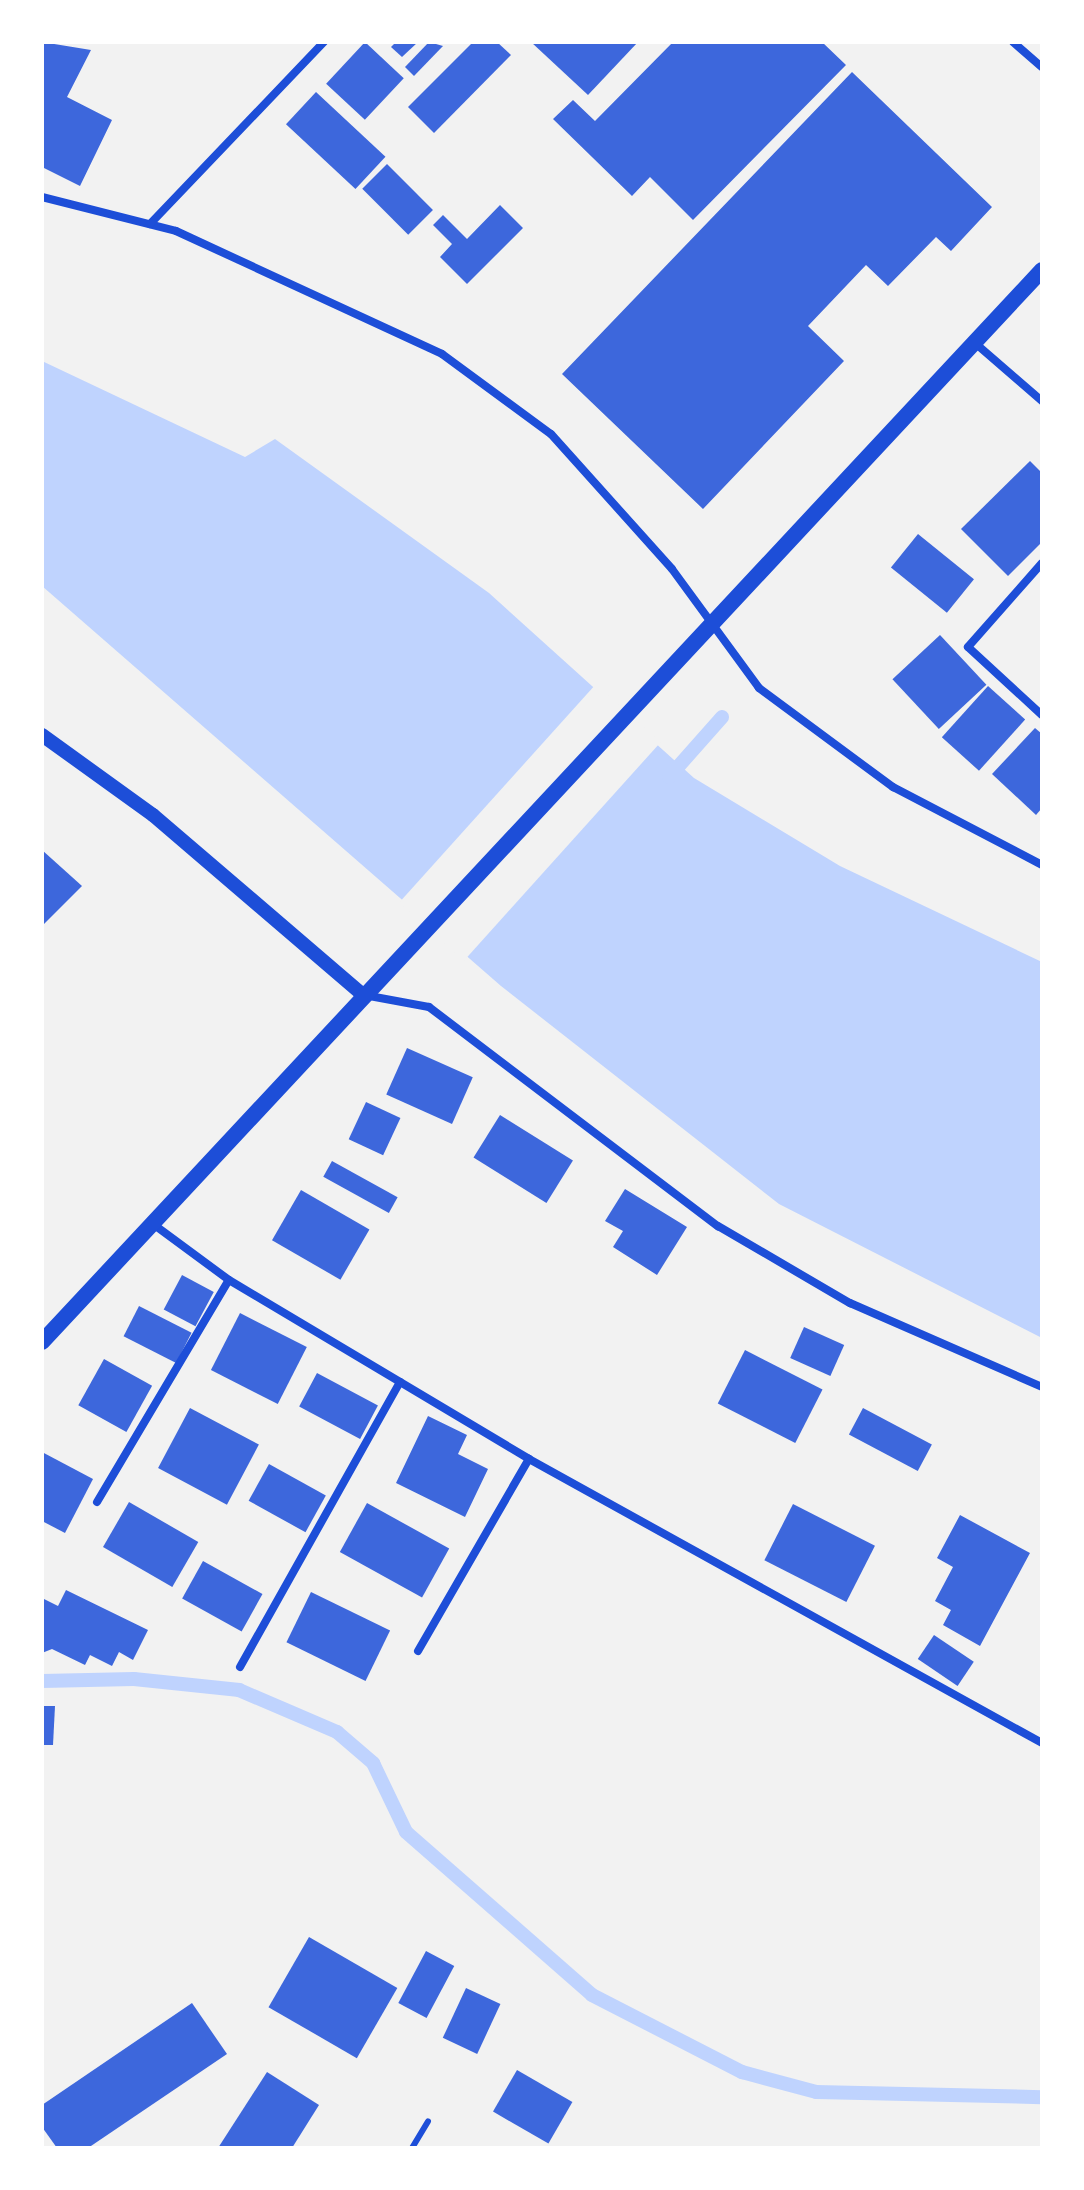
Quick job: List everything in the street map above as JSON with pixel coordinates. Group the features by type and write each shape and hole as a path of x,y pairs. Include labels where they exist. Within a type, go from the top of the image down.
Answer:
{"main road":[{"path":"42,1342 1042,270"}],"street":[{"path":"150,224 324,42"},
{"path":"1013,42 1042,67"},
{"path":"42,197 150,224 333,298 442,354 551,434 771,697 893,787 1038,864 1042,853"},
{"path":"975,343 1042,401"},
{"path":"1042,563 968,647 1042,715"},
{"path":"42,735 153,815 363,995 429,1007 718,1226 850,1303 1042,1387"},
{"path":"153,1224 229,1280 529,1459 1042,1743"},
{"path":"97,1502 229,1280"},
{"path":"240,1667 400,1382"},
{"path":"418,1651 529,1459"}],"lane":[{"path":"412,2148 428,2121"}],"water":[{"path":"42,361 245,457 275,439 489,593 694,778 840,866 1042,962 1042,1338 779,1204 501,986 42,586"}],"pier":[{"path":"596,684 661,742 464,961 399,902"}],"building":[{"path":"42,42 91,50 67,97 112,120 80,186 42,167"},
{"path":"365,42 404,78 365,120 326,84"},
{"path":"396,42 418,42 402,57 391,47"},
{"path":"429,42 443,46 414,76 405,67"},
{"path":"473,42 497,42 511,55 434,133 408,107"},
{"path":"531,42 638,42 588,95"},
{"path":"673,42 822,42 846,65 693,220 650,177 632,196 553,119 573,100 595,121"},
{"path":"852,72 992,207 951,251 936,237 888,286 866,265 808,326 844,361 703,509 562,374"},
{"path":"316,92 385,157 355,189 286,124"},
{"path":"387,164 433,210 408,235 362,189"},
{"path":"500,205 523,228 467,284 440,257 452,244 433,225 443,215 467,239"},
{"path":"1030,461 1042,473 1042,542 1008,576 961,529"},
{"path":"918,534 974,579 947,613 891,567"},
{"path":"940,635 986,685 939,729 892,679"},
{"path":"988,686 1025,719 979,771 942,737"},
{"path":"1035,728 1042,734 1042,808 1036,815 992,774"},
{"path":"42,850 82,886 42,926"},
{"path":"407,1048 473,1077 452,1124 386,1095"},
{"path":"366,1102 400,1118 383,1155 349,1139"},
{"path":"500,1115 573,1161 546,1203 474,1157"},
{"path":"332,1161 398,1197 389,1213 323,1177"},
{"path":"625,1189 687,1227 657,1275 613,1247 623,1231 605,1221"},
{"path":"301,1190 369,1230 340,1280 272,1240"},
{"path":"182,1275 214,1292 195,1326 164,1309"},
{"path":"139,1306 192,1333 176,1363 124,1336"},
{"path":"240,1313 307,1347 278,1404 211,1370"},
{"path":"804,1327 844,1345 830,1376 790,1358"},
{"path":"745,1350 823,1389 795,1443 718,1403"},
{"path":"104,1359 152,1386 126,1432 78,1405"},
{"path":"317,1373 378,1405 360,1439 299,1407"},
{"path":"190,1408 259,1445 227,1505 158,1468"},
{"path":"863,1408 932,1445 918,1471 849,1434"},
{"path":"428,1416 467,1435 458,1454 488,1469 465,1517 396,1483"},
{"path":"42,1452 93,1479 65,1533 42,1521"},
{"path":"269,1464 326,1496 305,1532 249,1501"},
{"path":"129,1502 198,1542 172,1587 103,1547"},
{"path":"367,1503 449,1549 422,1598 340,1552"},
{"path":"793,1504 875,1546 846,1602 764,1560"},
{"path":"960,1515 1030,1553 980,1646 943,1625 951,1610 935,1601 953,1567 937,1558"},
{"path":"203,1561 262,1594 242,1632 182,1599"},
{"path":"66,1590 148,1630 133,1660 119,1652 112,1666 90,1655 85,1665 52,1649 42,1653 42,1598 58,1606"},
{"path":"311,1592 390,1631 366,1681 286,1642"},
{"path":"934,1635 974,1662 958,1686 918,1659"},
{"path":"42,1706 55,1706 53,1745 42,1745"},
{"path":"309,1937 397,1988 357,2058 268,2007"},
{"path":"426,1951 454,1966 427,2018 398,2003"},
{"path":"466,1988 500,2004 477,2054 443,2038"},
{"path":"192,2003 227,2054 88,2148 57,2148 42,2127 42,2105"},
{"path":"517,2070 572,2102 548,2144 493,2112"},
{"path":"267,2072 319,2105 292,2148 218,2148"}],"waterway":[{"path":"669,777 722,717"},
{"path":"42,1681 134,1679 239,1690 337,1732 373,1763 406,1832 592,1995 742,2072 816,2092 1042,2097"}]}
